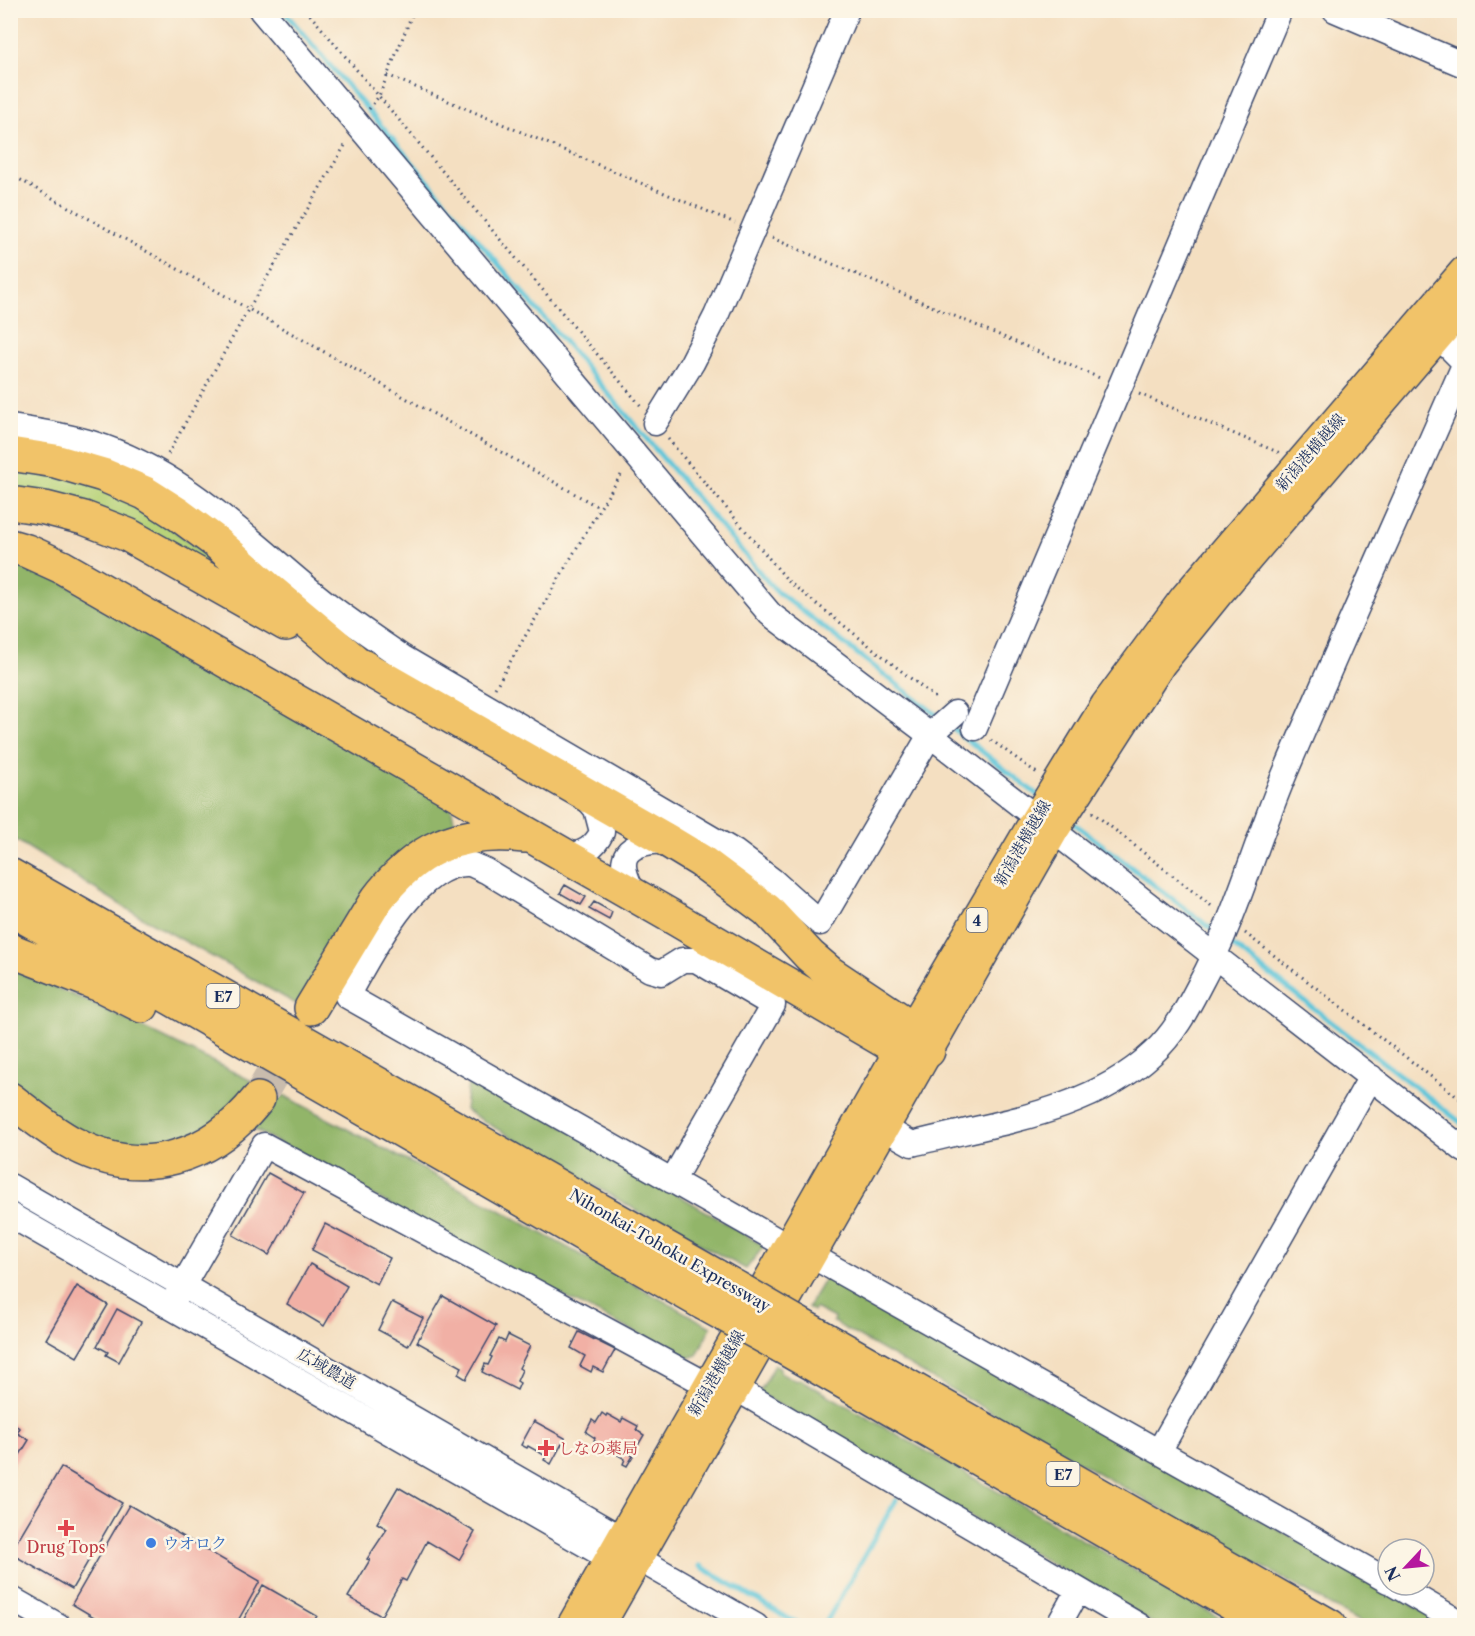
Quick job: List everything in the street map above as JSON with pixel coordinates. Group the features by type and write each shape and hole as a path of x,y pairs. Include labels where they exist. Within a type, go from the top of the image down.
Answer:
{"highway":[{"path":"10,454 55,460 103,475 145,493 216,542 357,663"},
{"path":"10,503 45,508 84,518 128,534 668,841 701,861 767,910 810,956 914,1043"},
{"path":"10,546 62,567 635,896 914,1043"},
{"path":"311,1008 375,902 386,887 412,861 431,849 470,836 506,834 530,837"},
{"path":"10,854 289,1017 432,1131"},
{"name":"Nihonkai-Tohoku Expressway","path":"10,875 432,1131 789,1335 1329,1626"},
{"name":"Nihonkai-Tohoku Expressway","path":"10,909 432,1131"},
{"path":"12,950 102,986 432,1131"},
{"path":"10,1099 49,1129 76,1145 124,1161 147,1163 169,1160 211,1142 246,1114 258,1099"},
{"name":"Nihonkai-Tohoku Expressway","path":"789,1335 1271,1626"}],"main road":[{"name":"新潟港横越線","path":"572,1626 622,1551 666,1462 722,1387 800,1251 914,1043 1044,825 1106,705 1185,598 1464,272"},
{"name":"新潟港横越線","path":"1044,825 1073,797 1161,663 1217,594 1464,305"},
{"name":"新潟港横越線","path":"800,1251 884,1128 914,1043"},
{"name":"新潟港横越線","path":"599,1626 622,1551"}],"street":[{"path":"261,10 770,614 930,735 1464,1150"},
{"path":"656,423 692,363 716,316 847,10"},
{"path":"975,728 1280,10"},
{"path":"1335,10 1464,65"},
{"path":"884,1128 912,1144 1034,1114 1078,1099 1119,1080 1154,1053 1180,1023 1215,957 1284,776 1464,364 1438,336"},
{"path":"10,427 92,443 133,459 158,473 214,508 354,625 484,706 735,852 772,880 820,924 930,735 955,713"},
{"path":"566,857 588,850 596,843 602,832 596,808 579,790"},
{"path":"635,896 623,869 625,857 640,843 668,841"},
{"path":"672,1181 773,1005 696,960 682,960 661,973 650,970 486,871 469,864 432,876 408,899 382,933 347,996 672,1181 1159,1450 1376,1574"},
{"path":"1159,1450 1371,1077"},
{"path":"171,1306 264,1145 722,1387 1140,1626"},
{"name":"広域農道","path":"10,1186 183,1285 622,1551"},
{"name":"広域農道","path":"10,1215 171,1306 756,1626"},
{"path":"1058,1626 1078,1590"},
{"path":"1416,1597 1464,1625"},
{"path":"10,1598 58,1625"}],"path":[{"path":"379,96 414,10"},
{"path":"387,75 1280,453 1298,466"},
{"path":"158,473 249,308 357,124"},
{"path":"10,174 600,508"},
{"path":"484,706 600,508 635,454"},
{"path":"1073,797 1464,1102"}],"green space":[{"path":"10,464 118,488 242,582 11,494"},
{"path":"10,558 56,578 450,803 455,824 300,1006 126,908 11,837"},
{"path":"10,969 97,1005 252,1081 225,1113 204,1131 168,1147 109,1145 60,1125 11,1088"},
{"path":"484,1079 764,1246 746,1269 636,1210 465,1110 468,1084"},
{"path":"283,1095 498,1209 711,1327 697,1355 688,1358 490,1260 250,1127"},
{"path":"826,1277 1376,1584 1376,1597 1399,1597 1449,1625 1365,1625 833,1322 834,1318 815,1308 813,1311 808,1307"},
{"path":"775,1365 780,1368 780,1372 796,1381 800,1379 1232,1625 1156,1625 759,1393"}],"building":[{"path":"565,885 586,897 581,905 560,893"},
{"path":"594,902 612,912 609,920 589,909"},
{"path":"268,1173 304,1193 269,1255 233,1235"},
{"path":"325,1224 390,1258 377,1284 312,1250"},
{"path":"310,1264 347,1286 324,1326 287,1304"},
{"path":"77,1286 108,1305 77,1357 46,1339"},
{"path":"443,1296 496,1326 466,1379 458,1374 462,1367 417,1342"},
{"path":"392,1302 423,1318 408,1346 378,1330"},
{"path":"117,1309 141,1322 119,1362 106,1355 108,1352 97,1346"},
{"path":"579,1332 615,1350 603,1372 593,1367 591,1372 580,1366 585,1356 571,1348"},
{"path":"508,1335 530,1346 519,1368 522,1370 517,1381 520,1383 517,1390 482,1372 485,1364 488,1365 499,1339 505,1342"},
{"path":"602,1413 621,1422 623,1418 638,1426 636,1430 644,1435 637,1447 634,1445 630,1454 633,1456 627,1466 623,1464 625,1459 594,1441 595,1438 586,1432 592,1420 596,1423"},
{"path":"534,1421 565,1438 551,1464 544,1460 546,1456 528,1446 527,1448 521,1445"},
{"path":"10,1423 20,1428 17,1433 29,1440 10,1471"},
{"name":"Drug Tops","path":"61,1467 122,1503 72,1589 10,1553"},
{"path":"398,1487 475,1532 459,1560 427,1541 406,1581 402,1579 381,1616 348,1597 370,1560 367,1559 387,1529 377,1523"},
{"name":"ウオロク","path":"129,1505 260,1581 235,1626 109,1626 72,1604"},
{"path":"263,1585 317,1616 311,1626 240,1626"}],"waterway":[{"path":"283,10 774,589 939,717"},
{"path":"951,727 1040,797"},
{"path":"1071,821 1218,934"},
{"path":"1228,942 1464,1125"},
{"path":"824,1626 896,1500"},
{"path":"700,1566 801,1626"}],"tunnel":[{"path":"258,1099 295,1035"}],"place":[{"name":"しなの薬局","path":"546,1448"},
{"name":"Drug Tops","path":"66,1528"},
{"name":"ウオロク","path":"151,1543"}]}
